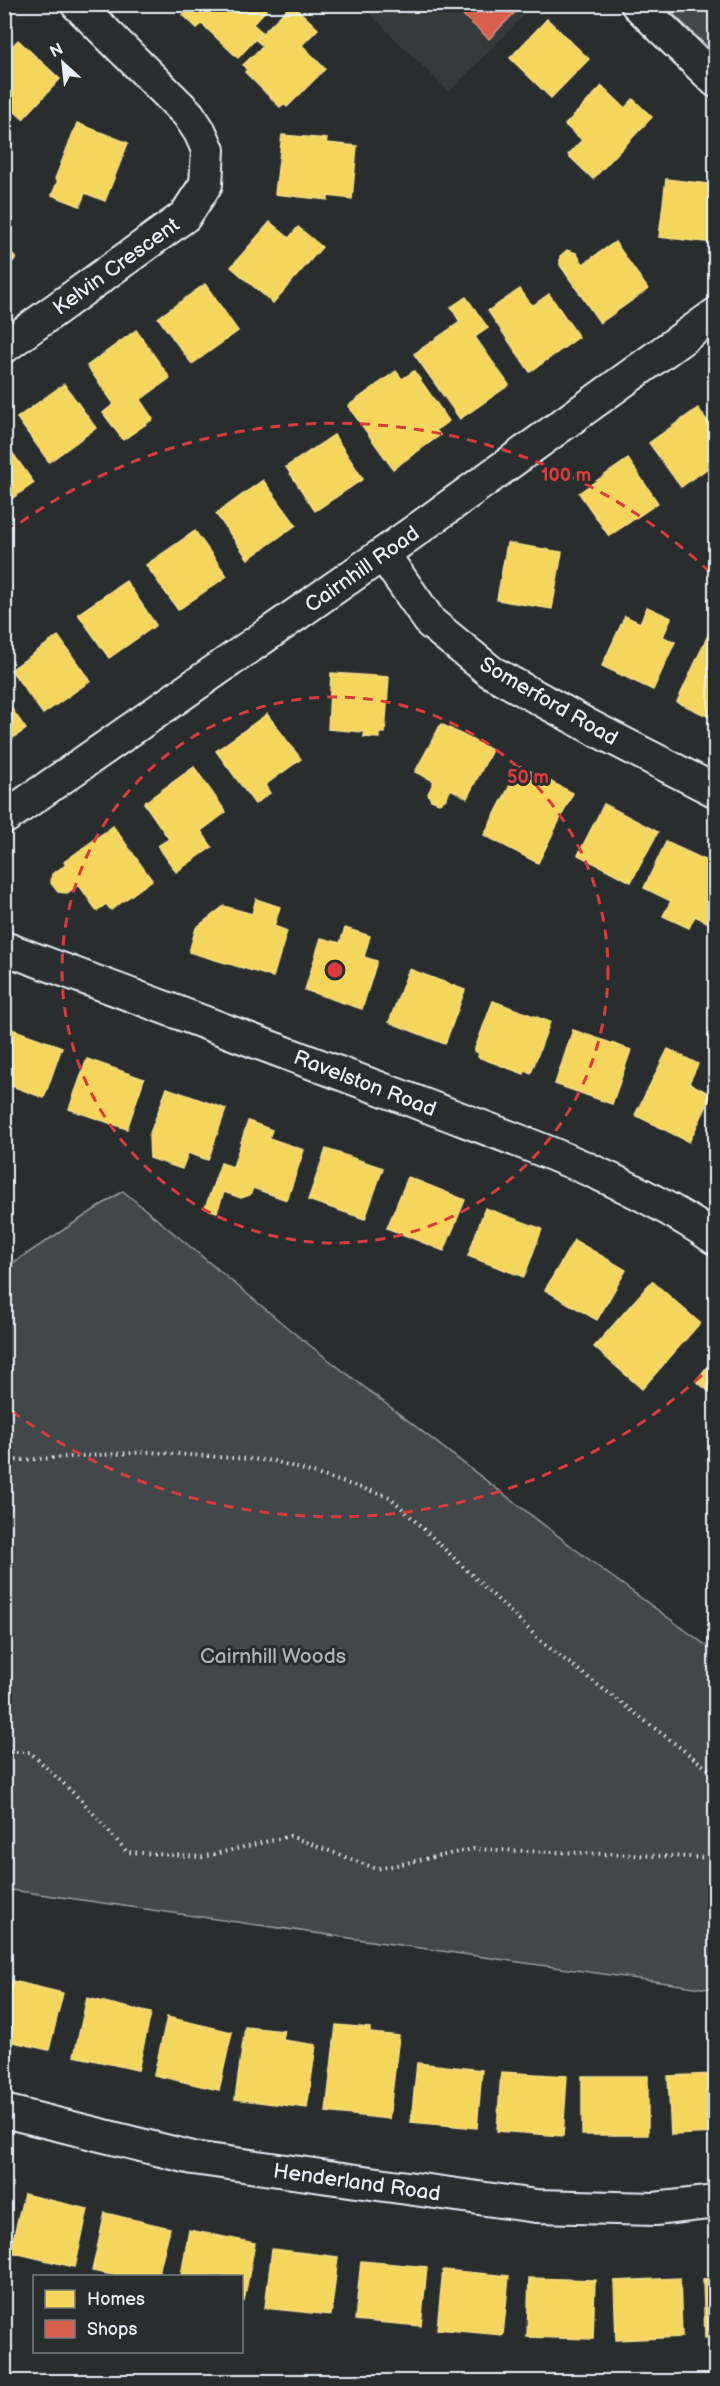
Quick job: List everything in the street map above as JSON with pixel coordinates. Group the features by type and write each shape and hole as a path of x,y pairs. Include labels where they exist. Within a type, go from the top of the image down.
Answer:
{"street":[{"name":"Kelvin Crescent","path":"4,348 185,216 206,184 208,150 188,114 77,4"},
{"path":"637,4 716,81"},
{"name":"Cairnhill Road","path":"4,819 383,554 716,314"},
{"name":"Somerford Road","path":"383,554 431,623 491,672 593,728 716,791"},
{"name":"Ravelston Road","path":"4,948 499,1134 606,1177 697,1226 716,1239"},
{"name":"Henderland Road","path":"4,2112 193,2158 536,2206 655,2209 716,2202"}],"path":[{"path":"4,1461 149,1452 275,1461 390,1497 543,1643 716,1775"},
{"path":"4,1752 30,1752 83,1802 127,1852 202,1857 290,1836 376,1869 473,1849 716,1858"}],"shaded area":[{"path":"361,5 534,5 449,92"}],"green space":[{"path":"664,5 715,5 715,54"},
{"name":"Cairnhill Woods","path":"123,1191 299,1337 600,1568 715,1652 715,1988 709,1989 5,1889 5,1268"}],"building: Homes":[{"path":"186,4 262,4 267,9 253,24 262,32 238,58 202,24 197,28 183,15 188,10 184,7"},
{"path":"292,4 318,29 302,45 325,69 287,107 284,104 280,107 245,72 247,70 243,65 263,46 256,40"},
{"path":"547,19 589,59 551,98 510,58"},
{"path":"18,40 60,79 23,119 4,102 4,55"},
{"path":"602,86 625,108 633,99 652,117 593,179 568,155 582,140 565,125"},
{"path":"77,123 128,143 105,201 85,193 80,206 52,195 58,180 55,179"},
{"path":"282,135 327,139 326,143 357,146 352,199 328,196 328,200 275,194"},
{"path":"666,179 716,185 714,243 659,237"},
{"path":"270,222 289,238 298,227 322,247 273,303 231,267"},
{"path":"4,242 16,259 4,267"},
{"path":"615,242 648,289 600,323 560,265 560,256 567,250 576,253 583,264"},
{"path":"205,284 238,331 192,364 158,318"},
{"path":"520,289 532,306 549,294 579,337 530,372 488,311"},
{"path":"466,297 488,328 475,337 509,385 460,419 414,354 460,322 451,307"},
{"path":"136,330 170,378 140,400 153,419 123,440 103,413 114,404 87,366"},
{"path":"396,371 402,379 414,371 449,421 436,430 440,435 393,469 348,406"},
{"path":"64,384 96,428 49,462 17,418"},
{"path":"698,408 716,433 716,472 711,466 681,487 649,443"},
{"path":"334,435 363,479 315,511 286,467"},
{"path":"4,441 34,483 4,504"},
{"path":"628,459 658,503 609,536 579,493"},
{"path":"263,480 296,525 248,559 216,514"},
{"path":"195,531 227,576 178,610 146,565"},
{"path":"507,543 562,552 552,609 497,600"},
{"path":"126,581 156,625 109,658 78,614"},
{"path":"647,607 671,618 663,637 675,642 653,690 602,666 625,616 640,623"},
{"path":"709,633 716,636 716,720 677,702"},
{"path":"58,636 90,681 43,714 11,670"},
{"path":"331,673 389,677 385,733 379,733 379,738 364,737 364,732 328,729"},
{"path":"4,698 26,729 4,744"},
{"path":"267,714 301,759 265,785 270,793 255,804 216,751"},
{"path":"441,724 492,750 467,798 451,789 445,800 439,803 431,800 428,794 434,781 415,772"},
{"path":"520,766 573,793 538,863 484,835"},
{"path":"194,767 226,812 201,831 212,847 176,872 158,846 169,839 144,803"},
{"path":"604,804 658,832 631,882 578,855"},
{"path":"113,826 152,880 111,910 106,904 97,911 79,885 67,893 58,892 51,883 52,874 66,865 64,862"},
{"path":"666,842 716,865 716,915 711,924 695,916 689,928 663,916 671,901 644,888"},
{"path":"256,899 280,907 274,926 287,931 273,977 189,952 196,928 224,906 252,914"},
{"path":"345,928 370,936 364,957 377,961 362,1009 305,990 321,938 340,943"},
{"path":"409,969 465,990 445,1044 389,1022"},
{"path":"493,1001 550,1022 531,1073 525,1071 524,1074 478,1057 479,1053 474,1051"},
{"path":"6,1027 62,1047 44,1098 4,1083"},
{"path":"573,1030 631,1050 612,1104 555,1084"},
{"path":"668,1049 698,1064 689,1083 712,1095 689,1142 635,1115"},
{"path":"87,1059 144,1079 127,1129 69,1109"},
{"path":"167,1088 226,1109 208,1160 188,1153 182,1169 150,1158 149,1136"},
{"path":"248,1121 272,1130 269,1138 304,1150 287,1200 253,1188 250,1195 241,1198 224,1192 217,1212 205,1208 221,1163 233,1167"},
{"path":"326,1149 383,1168 365,1219 308,1200"},
{"path":"408,1177 465,1200 444,1251 387,1228"},
{"path":"485,1208 542,1229 524,1277 468,1256"},
{"path":"574,1240 626,1270 597,1320 545,1290"},
{"path":"652,1281 700,1323 642,1389 594,1347"},
{"path":"716,1355 716,1397 696,1381"},
{"path":"4,1979 63,1993 49,2050 4,2040"},
{"path":"87,1998 151,2013 138,2070 74,2056"},
{"path":"167,2017 232,2032 219,2090 154,2075"},
{"path":"336,2025 370,2028 370,2033 399,2036 389,2119 326,2112"},
{"path":"245,2027 284,2031 283,2040 316,2045 307,2108 235,2099"},
{"path":"417,2063 482,2070 477,2128 411,2122"},
{"path":"501,2072 567,2076 563,2136 497,2131"},
{"path":"716,2074 716,2133 671,2135 668,2076"},
{"path":"582,2076 648,2076 648,2135 582,2135"},
{"path":"24,2194 88,2209 75,2267 10,2252"},
{"path":"105,2213 170,2228 158,2275 113,2275 92,2271"},
{"path":"189,2230 255,2243 244,2301 243,2275 181,2275"},
{"path":"272,2249 338,2257 331,2315 265,2308"},
{"path":"361,2261 427,2267 421,2326 355,2320"},
{"path":"443,2270 509,2276 503,2335 437,2329"},
{"path":"529,2278 595,2280 593,2339 527,2337"},
{"path":"680,2278 682,2337 616,2340 614,2281"},
{"path":"716,2278 716,2337 705,2338 703,2279"}],"building: Shops":[{"path":"453,4 473,4 463,15"},
{"path":"473,4 523,4 489,39 463,15"}]}
